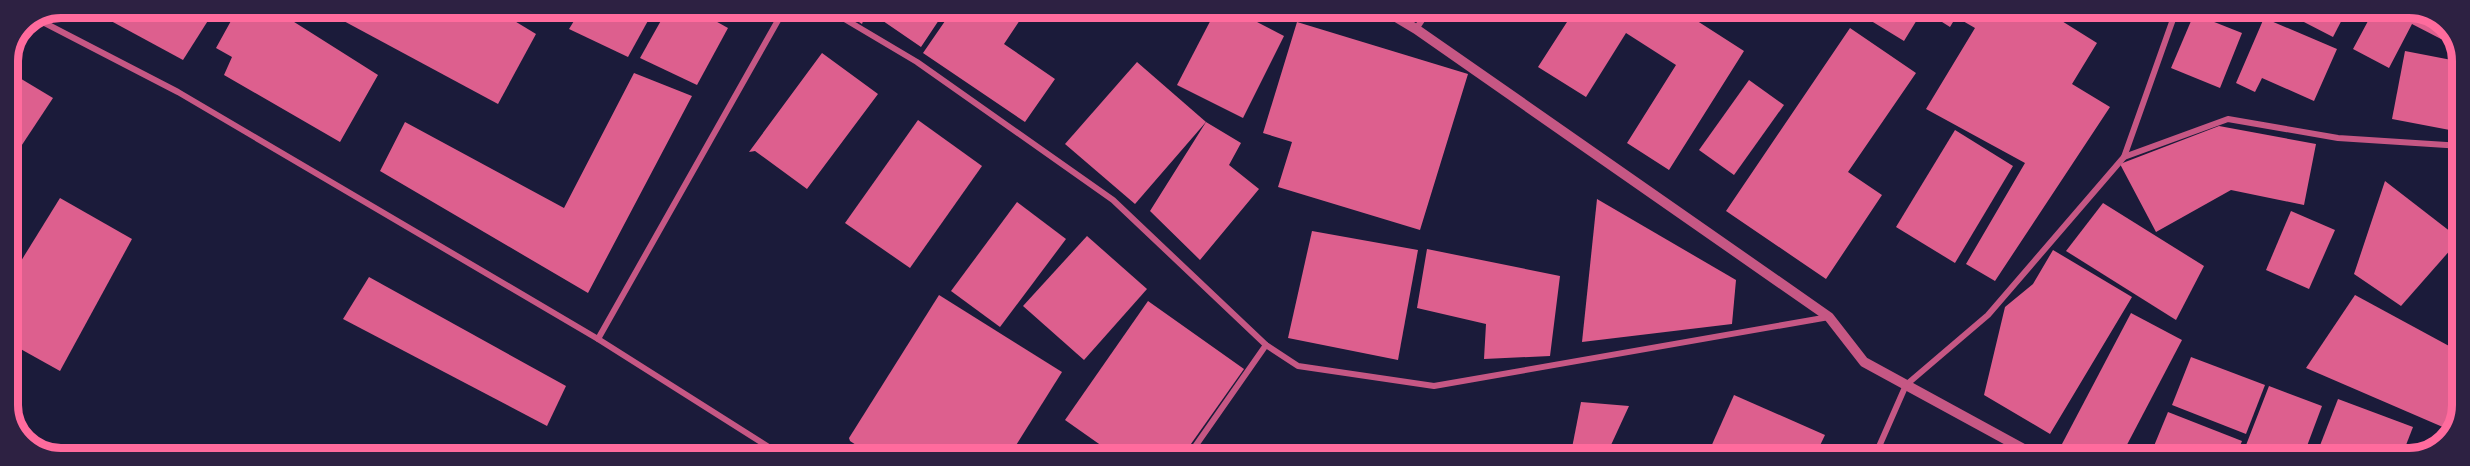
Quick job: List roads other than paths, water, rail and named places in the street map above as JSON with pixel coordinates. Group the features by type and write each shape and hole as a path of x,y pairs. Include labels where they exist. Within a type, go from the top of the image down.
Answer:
{"street":[{"path":"598,339 779,18"},
{"path":"843,18 917,63 1113,200 1266,345 1298,366 1434,386 1829,317"},
{"path":"1398,18 1829,317 1864,362 2022,448"},
{"path":"1416,29 1423,18"},
{"path":"1878,448 1906,385 1988,315 2124,157 2173,18"},
{"path":"43,22 178,92 598,339 770,448"},
{"path":"2124,157 2228,119 2338,138 2452,145"},
{"path":"1194,448 1266,345"}]}
